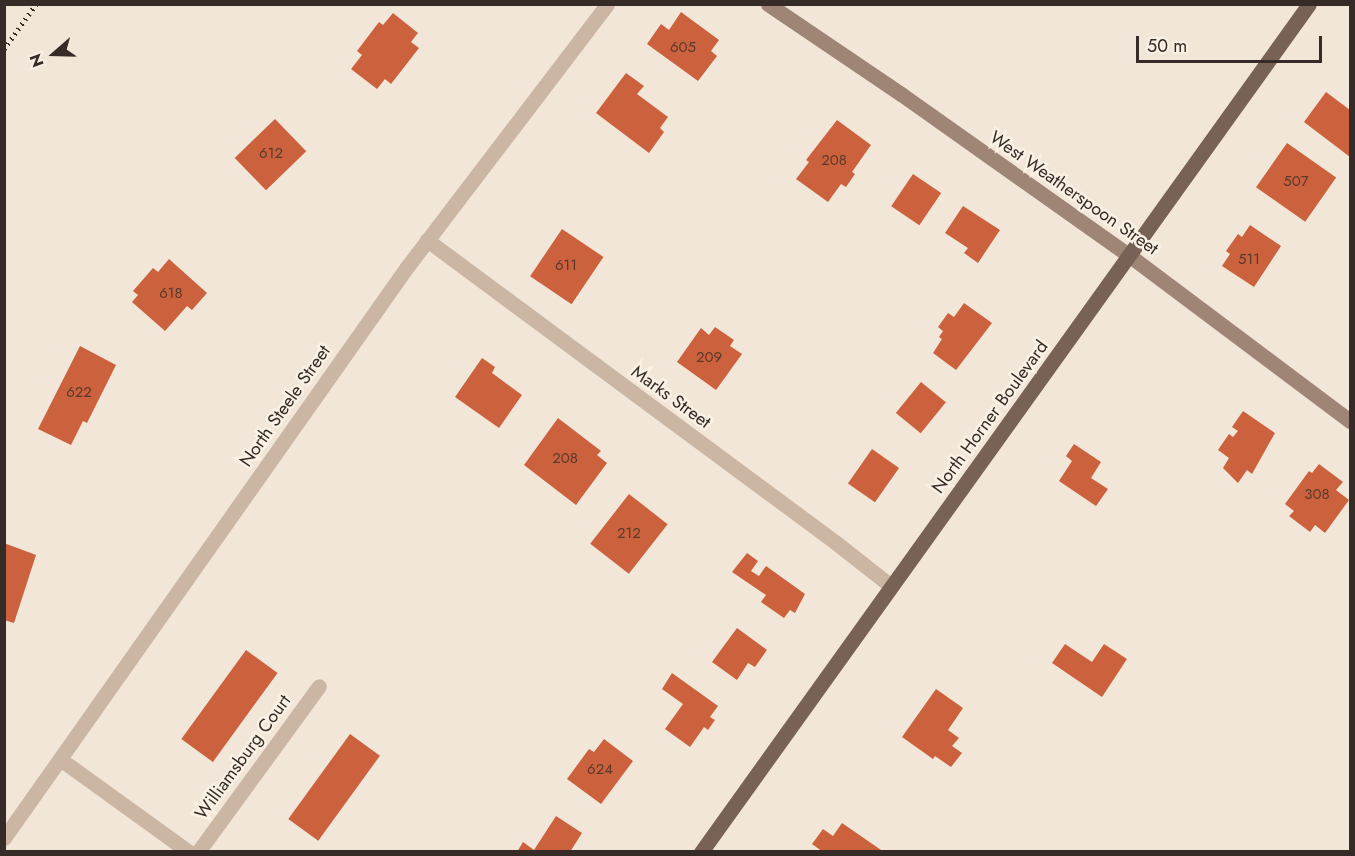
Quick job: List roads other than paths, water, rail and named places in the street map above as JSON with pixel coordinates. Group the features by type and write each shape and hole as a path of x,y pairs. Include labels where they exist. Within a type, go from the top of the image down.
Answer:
{"main road":[{"name":"North Horner Boulevard","path":"702,851 1309,4"}],"street":[{"name":"North Steele Street","path":"4,838 427,240 607,4"},
{"name":"West Weatherspoon Street","path":"768,4 901,94 1130,256 1350,421"},
{"name":"Marks Street","path":"427,240 891,586"},
{"name":"Williamsburg Court","path":"198,852 320,686"},
{"path":"60,759 189,852"}],"railway":[{"path":"4,49 36,4"}]}
